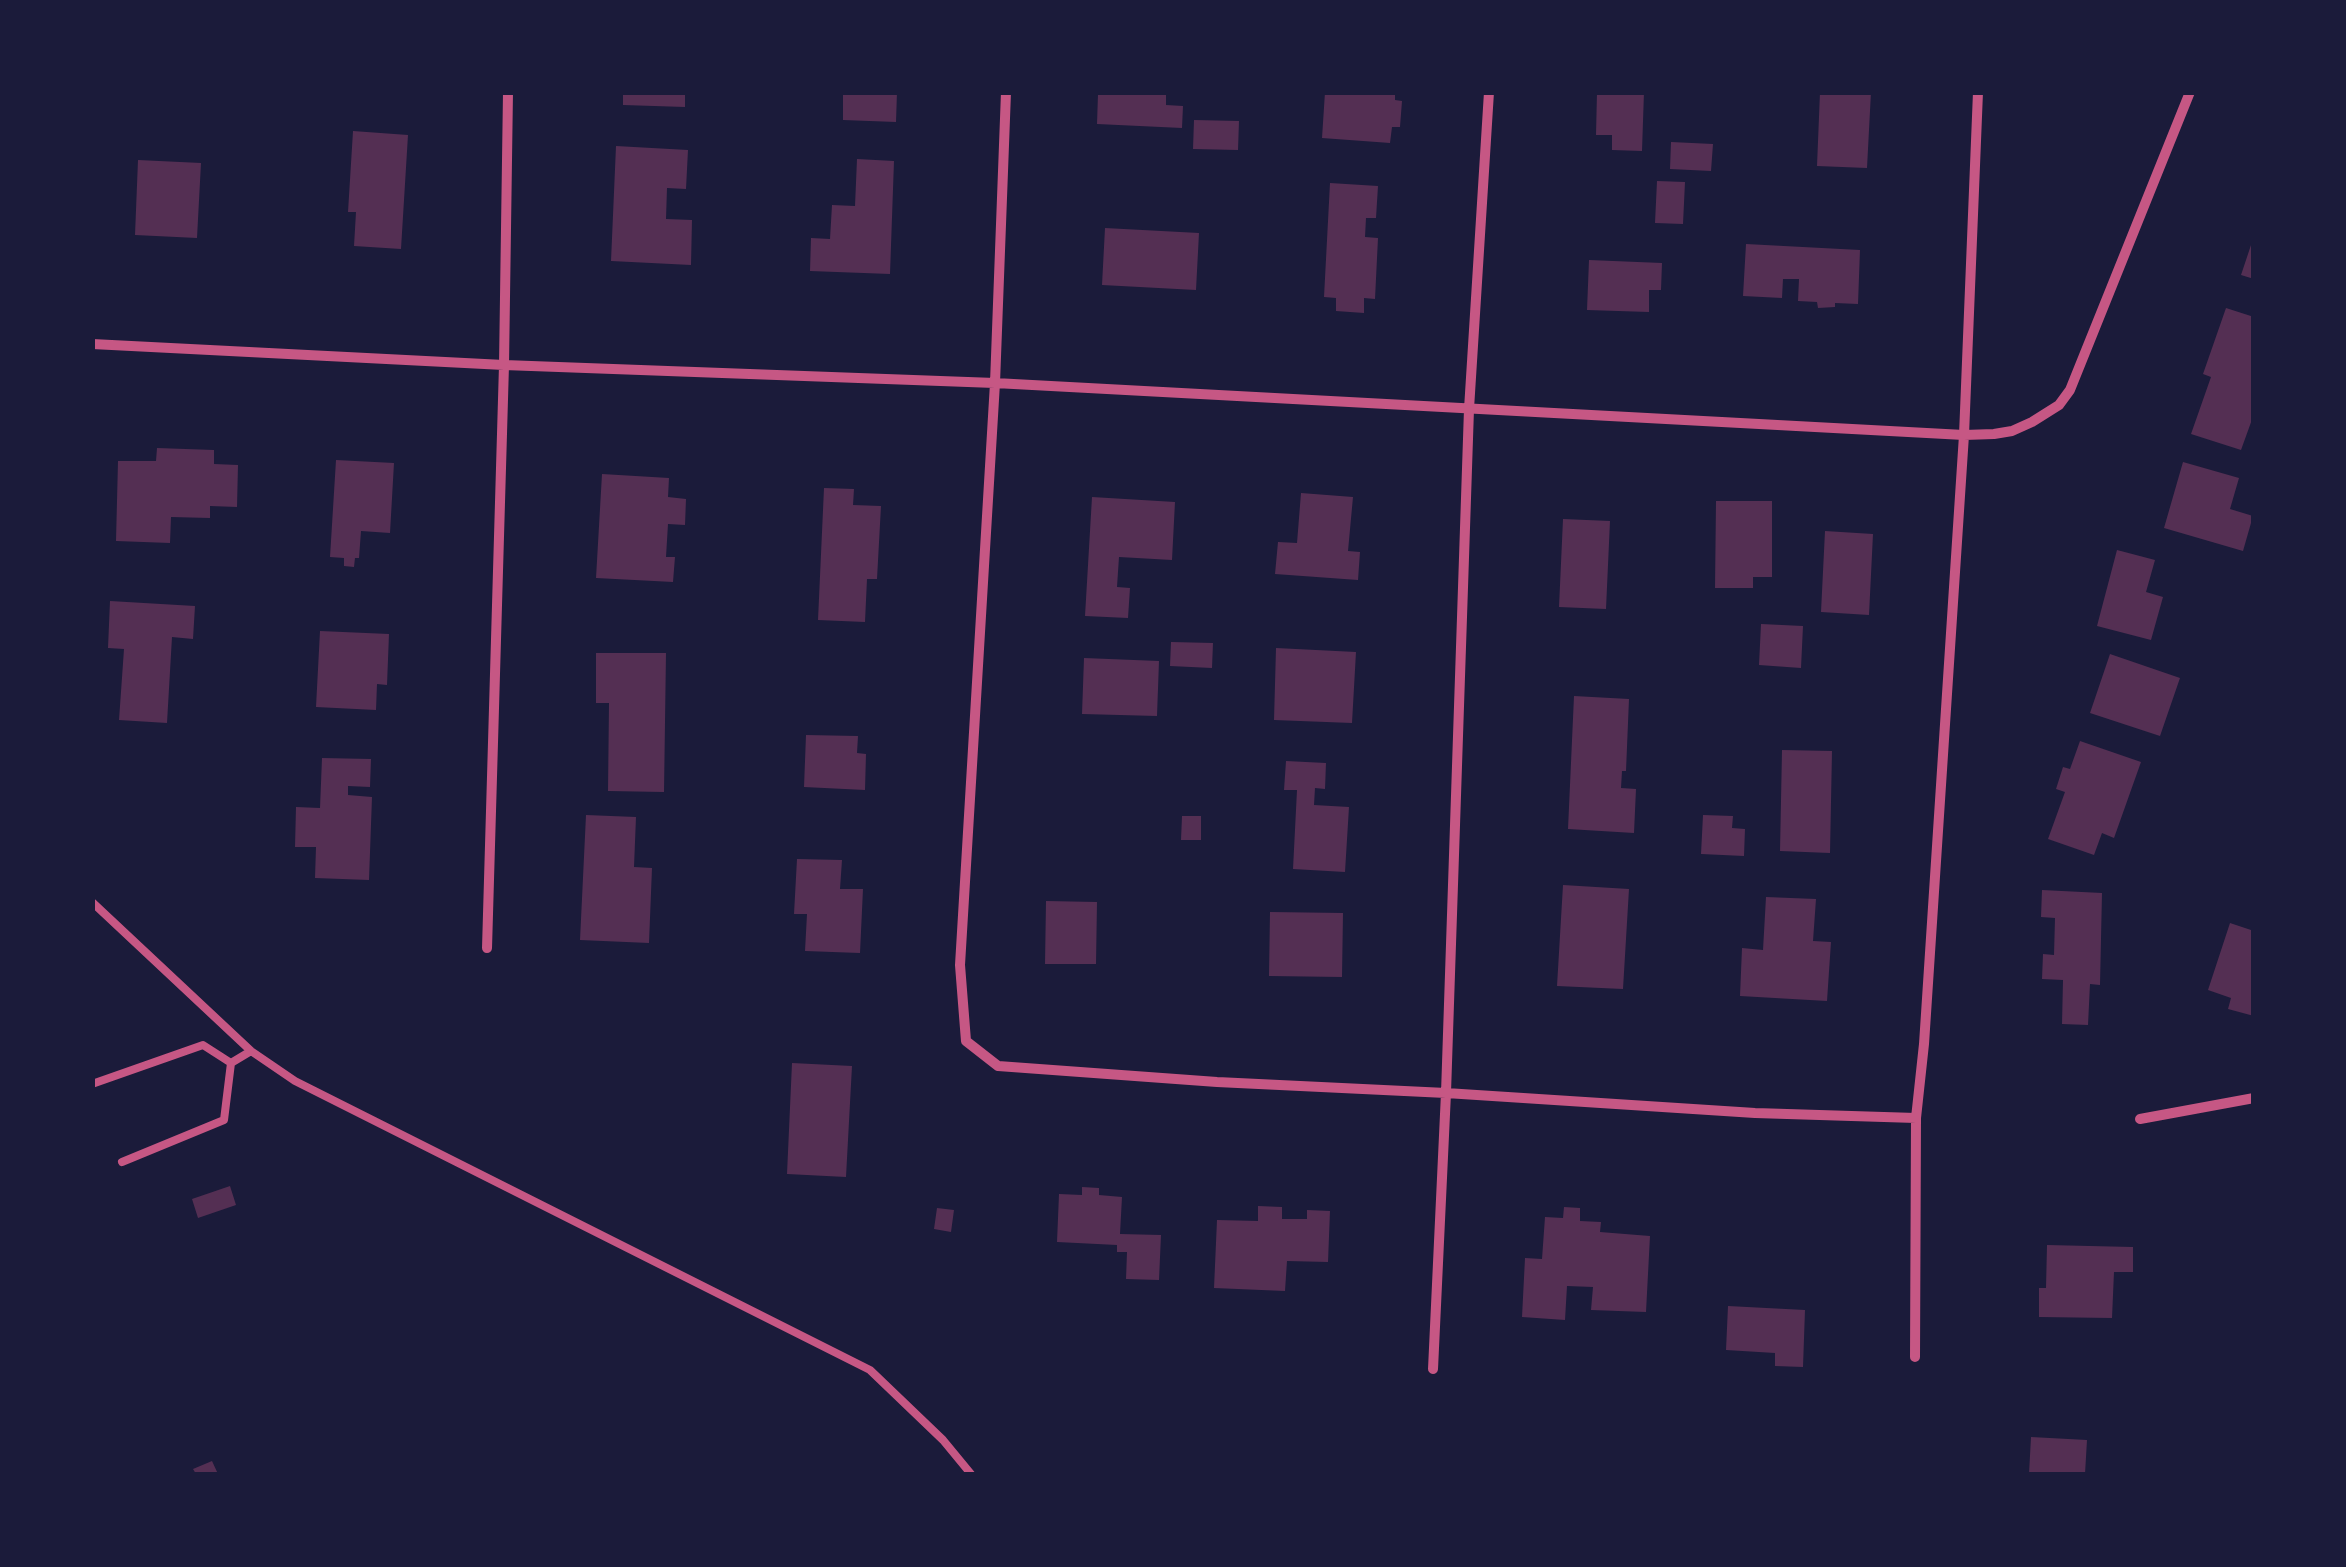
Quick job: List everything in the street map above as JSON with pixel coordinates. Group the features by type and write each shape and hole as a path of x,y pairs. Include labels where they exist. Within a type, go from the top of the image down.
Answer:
{"street":[{"path":"487,948 508,92"},
{"path":"1006,92 995,382 960,965 966,1041 998,1066 1755,1113 1916,1118"},
{"path":"1433,1369 1469,409 1488,92"},
{"path":"1915,1356 1916,1118 1964,435 1978,92"},
{"path":"92,344 504,365 995,382 1964,435 2012,431 2059,405 2070,390 2190,92"},
{"path":"2140,1118 2254,1098"}],"lane":[{"path":"92,902 251,1051 295,1081 870,1370 943,1440 971,1474"},
{"path":"92,1084 203,1045 232,1064"},
{"path":"122,1162 224,1120 232,1064 251,1051"}],"building":[{"path":"623,92 685,92 685,107 623,105"},
{"path":"843,92 897,92 896,122 843,120"},
{"path":"1166,92 1166,105 1183,106 1182,128 1097,124 1098,94"},
{"path":"1325,92 1395,92 1395,100 1402,101 1400,127 1392,127 1390,143 1322,138"},
{"path":"1597,92 1644,92 1642,151 1612,150 1612,135 1596,135"},
{"path":"1820,92 1871,92 1867,168 1817,166"},
{"path":"1194,120 1239,121 1238,150 1193,149"},
{"path":"353,131 408,135 401,249 354,246 356,212 348,212"},
{"path":"1671,142 1713,144 1711,171 1670,169"},
{"path":"616,146 688,150 686,189 667,188 666,219 692,220 691,265 611,261"},
{"path":"857,159 894,161 890,274 810,271 811,238 830,239 832,205 855,206"},
{"path":"138,160 201,163 197,238 135,235"},
{"path":"1657,181 1685,182 1683,224 1655,223"},
{"path":"1330,183 1378,186 1376,218 1366,218 1365,237 1378,238 1375,299 1364,298 1364,313 1336,311 1336,298 1324,297"},
{"path":"1105,228 1199,233 1196,290 1102,285"},
{"path":"2254,239 2254,279 2241,275"},
{"path":"1746,244 1860,250 1858,304 1835,303 1835,307 1818,308 1817,302 1798,301 1799,279 1783,279 1782,298 1743,296"},
{"path":"1589,260 1662,263 1661,290 1649,290 1649,312 1587,310"},
{"path":"2226,308 2254,317 2254,414 2241,450 2191,434 2211,377 2203,374"},
{"path":"157,448 214,450 214,464 238,465 237,507 210,506 210,518 171,517 170,543 116,541 118,461 156,461"},
{"path":"336,460 394,463 390,533 361,531 359,558 355,558 354,567 344,566 344,558 330,557"},
{"path":"2183,462 2239,478 2230,509 2253,516 2243,551 2164,528"},
{"path":"602,474 669,478 668,497 686,499 685,525 668,524 666,557 675,557 673,582 596,578"},
{"path":"824,488 854,489 853,505 881,506 877,579 867,579 865,622 818,620"},
{"path":"1301,493 1353,497 1348,551 1360,552 1358,580 1275,574 1278,542 1297,543"},
{"path":"1092,497 1175,502 1172,560 1119,557 1117,587 1130,588 1128,618 1085,616"},
{"path":"1716,501 1772,501 1772,577 1753,577 1753,588 1715,588"},
{"path":"1563,519 1610,521 1606,609 1559,607"},
{"path":"1825,531 1873,534 1869,615 1821,612"},
{"path":"2117,550 2155,560 2146,592 2163,597 2151,640 2097,626"},
{"path":"110,601 195,606 193,639 172,637 167,723 119,720 124,649 108,648"},
{"path":"1761,624 1803,626 1801,668 1759,665"},
{"path":"320,631 389,634 387,685 377,684 376,710 316,707"},
{"path":"1171,642 1213,643 1212,668 1170,666"},
{"path":"1276,648 1356,652 1352,723 1274,720"},
{"path":"596,653 666,653 664,792 608,791 609,703 596,703"},
{"path":"2110,654 2180,678 2160,736 2090,713"},
{"path":"1084,658 1159,661 1157,716 1082,714"},
{"path":"1574,696 1629,699 1626,771 1622,771 1621,788 1636,789 1634,833 1568,829"},
{"path":"806,735 858,736 857,753 866,754 865,790 804,787"},
{"path":"2080,741 2141,762 2114,838 2102,833 2094,855 2048,839 2065,792 2056,789 2063,767 2070,769"},
{"path":"1782,750 1832,751 1830,853 1780,851"},
{"path":"322,758 371,759 370,787 348,786 348,795 372,797 369,880 315,878 316,847 295,847 296,807 320,808"},
{"path":"1286,761 1326,763 1325,789 1315,788 1314,805 1349,807 1345,872 1293,869 1297,790 1284,790"},
{"path":"586,815 636,817 634,867 652,868 649,943 580,940"},
{"path":"1703,815 1733,816 1732,828 1745,829 1744,856 1701,854"},
{"path":"1182,816 1201,816 1201,840 1181,840"},
{"path":"797,859 842,860 840,889 863,889 860,953 805,951 807,914 794,914"},
{"path":"1563,885 1629,889 1623,989 1557,986"},
{"path":"2042,890 2102,893 2100,985 2090,984 2088,1025 2062,1024 2063,980 2042,979 2043,954 2054,955 2055,918 2041,917"},
{"path":"1766,897 1816,899 1813,941 1831,942 1827,1001 1740,996 1742,948 1763,950"},
{"path":"1046,901 1097,902 1096,964 1045,964"},
{"path":"1270,912 1343,913 1342,977 1269,976"},
{"path":"2230,923 2254,931 2254,1016 2228,1009 2231,998 2208,990"},
{"path":"792,1063 852,1066 846,1177 787,1174"},
{"path":"230,1186 236,1205 198,1218 192,1199"},
{"path":"1082,1187 1099,1188 1099,1195 1122,1197 1120,1234 1161,1235 1159,1280 1126,1279 1127,1252 1117,1252 1117,1245 1057,1242 1059,1194 1082,1195"},
{"path":"1258,1206 1282,1207 1282,1219 1307,1219 1307,1210 1330,1211 1328,1262 1287,1261 1285,1291 1214,1288 1217,1220 1258,1221"},
{"path":"1564,1207 1580,1208 1580,1221 1601,1222 1600,1232 1650,1236 1646,1312 1591,1310 1593,1287 1567,1286 1565,1320 1522,1317 1525,1258 1542,1259 1545,1217 1563,1218"},
{"path":"937,1208 954,1210 951,1232 934,1229"},
{"path":"2047,1245 2133,1247 2133,1272 2114,1272 2112,1318 2039,1317 2039,1288 2046,1288"},
{"path":"1728,1306 1805,1310 1803,1367 1775,1366 1775,1353 1726,1350"},
{"path":"2031,1437 2087,1440 2085,1474 2029,1474"},
{"path":"212,1461 218,1474 196,1474 193,1469"}]}
